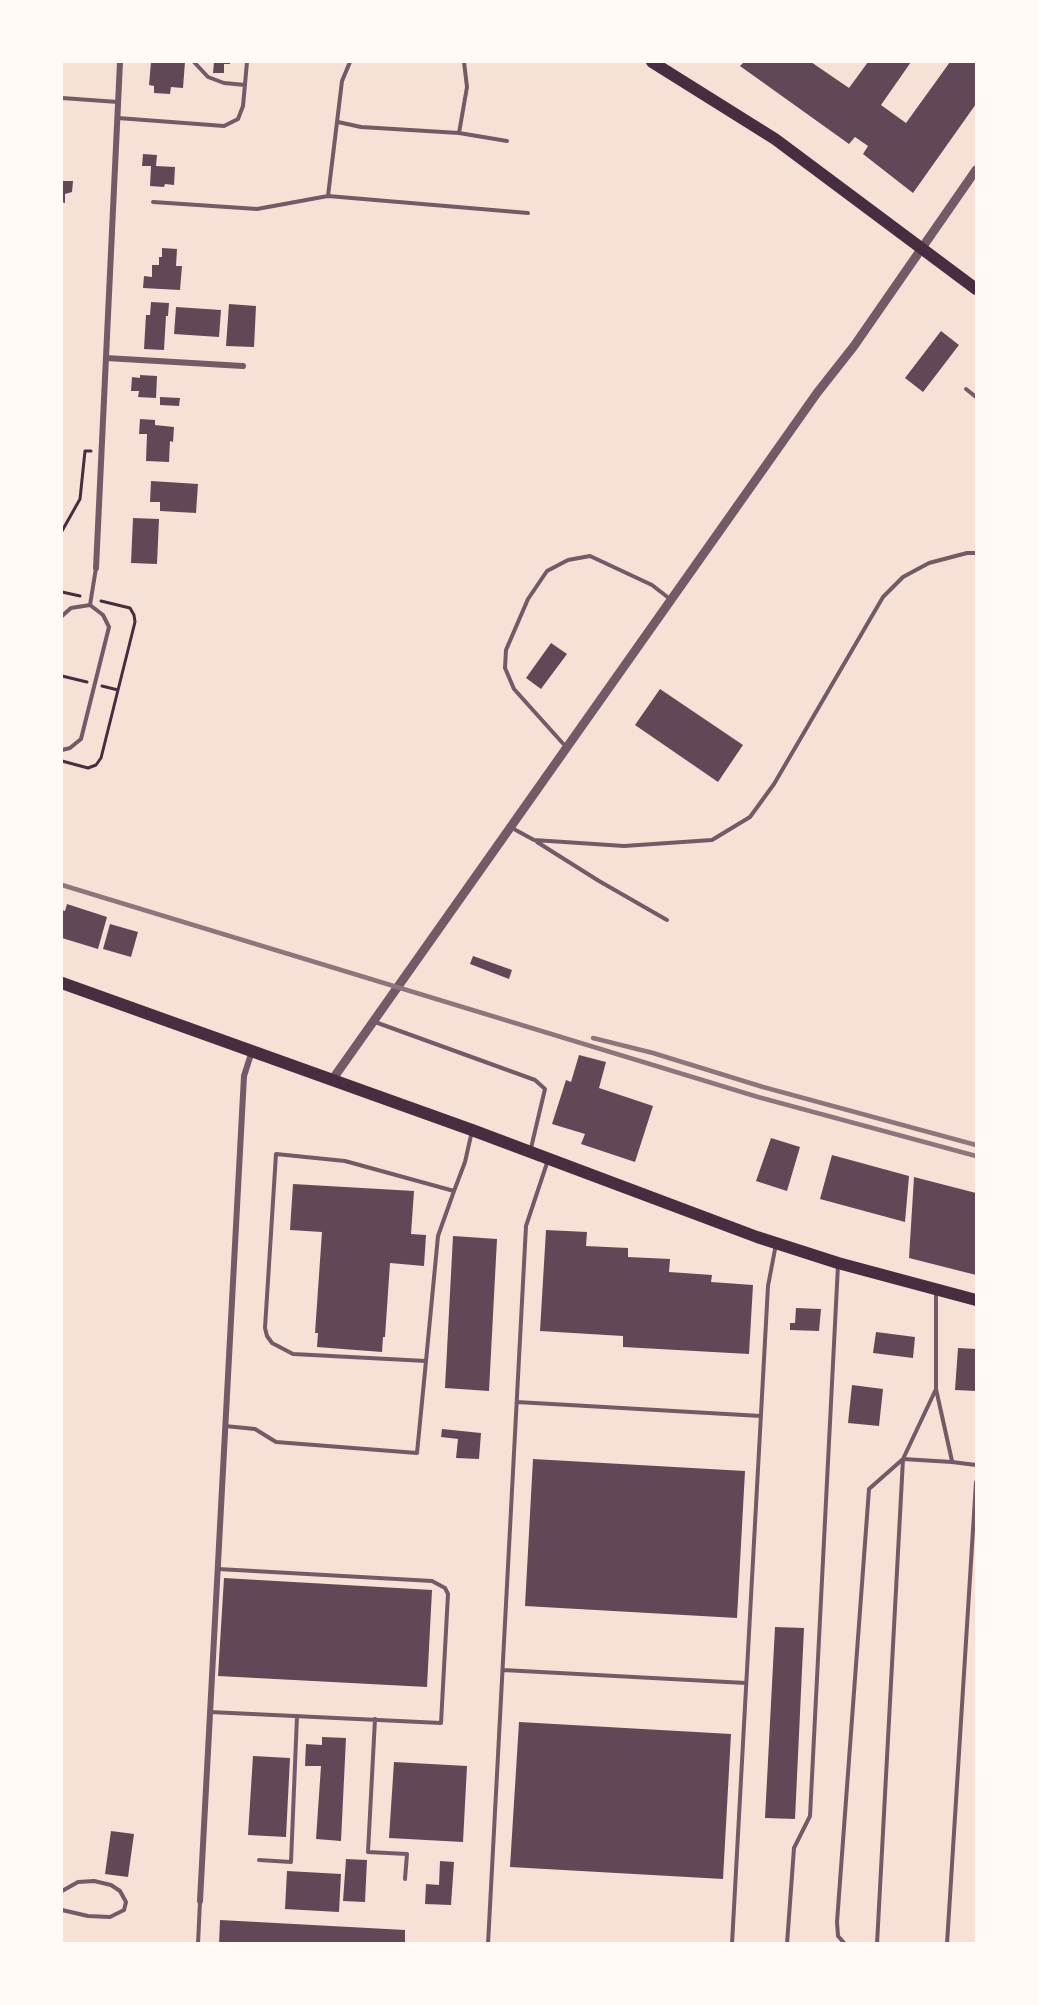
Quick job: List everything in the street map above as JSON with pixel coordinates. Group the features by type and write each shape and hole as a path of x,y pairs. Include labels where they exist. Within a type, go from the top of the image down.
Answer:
{"main road":[{"path":"652,62 775,139 976,289"},
{"path":"62,983 472,1130 776,1244 976,1300"}],"street":[{"path":"96,568 120,62"},
{"path":"332,1080 817,393 854,346 976,170"},
{"path":"106,358 243,366"},
{"path":"200,1901 244,1076 252,1050"}],"lane":[{"path":"194,62 208,77 224,83 245,85"},
{"path":"117,118 224,126 238,119 243,106 247,62"},
{"path":"328,196 342,81 350,62"},
{"path":"459,133 467,87 464,62"},
{"path":"62,98 118,102"},
{"path":"338,122 361,127 459,133 507,141"},
{"path":"153,202 257,209 328,196 528,213"},
{"path":"966,389 976,397"},
{"path":"534,840 624,846 712,840 750,817 774,784 883,597 903,578 929,563 967,553 976,553"},
{"path":"567,748 514,689 504,668 506,650 528,599 547,571 568,560 590,556 652,585 672,601"},
{"path":"90,605 96,568"},
{"path":"62,616 71,608 90,605 104,615 109,627 81,739 62,750"},
{"path":"511,828 667,920"},
{"path":"374,1022 535,1080 544,1089 530,1152"},
{"path":"225,1426 255,1429 276,1442 417,1453 438,1236 465,1162 472,1130"},
{"path":"426,1361 293,1354 272,1343 265,1328 276,1154 345,1161 454,1191"},
{"path":"488,1944 526,1226 549,1159"},
{"path":"732,1944 768,1286 776,1244"},
{"path":"787,1944 794,1848 810,1816 838,1263"},
{"path":"936,1290 936,1389 952,1461"},
{"path":"877,1944 903,1460 936,1389"},
{"path":"517,1402 761,1416"},
{"path":"845,1944 838,1936 837,1922 868,1489 903,1460 952,1461 976,1465"},
{"path":"947,1944 976,1482"},
{"path":"209,1712 441,1723 448,1594 445,1588 432,1581 218,1569"},
{"path":"503,1670 746,1683"},
{"path":"258,1860 291,1862 297,1716"},
{"path":"375,1719 368,1852 407,1854 405,1879"},
{"path":"62,1891 78,1882 94,1881 111,1885 120,1891 126,1902 124,1910 110,1917 88,1916 62,1910"},
{"path":"198,1944 200,1901"}],"path":[{"path":"62,531 80,499 85,451 102,451"}],"building":[{"path":"151,62 185,62 183,88 171,87 170,94 154,93 154,86 149,85"},
{"path":"214,62 230,62 230,64 224,64 224,73 213,73"},
{"path":"744,62 811,62 849,88 868,62 911,62 881,105 906,123 950,62 976,62 976,104 913,193 863,154 868,146 855,137 849,144 740,66"},
{"path":"143,154 157,155 156,166 175,167 174,185 150,186 151,166 142,166"},
{"path":"62,181 73,181 72,192 65,194 65,203 62,202"},
{"path":"162,248 177,249 176,266 182,266 180,290 143,288 144,276 152,277 152,265 159,265"},
{"path":"151,302 169,303 164,350 144,349 146,315 150,315"},
{"path":"229,304 256,306 254,347 226,346"},
{"path":"176,307 221,310 219,337 174,334"},
{"path":"941,331 959,345 923,392 905,378"},
{"path":"140,375 157,376 156,398 138,397 139,391 131,391 132,377 140,378"},
{"path":"160,397 180,398 179,406 160,405"},
{"path":"140,419 155,420 155,425 174,427 173,442 170,441 169,462 146,461 147,434 139,434"},
{"path":"151,481 198,484 196,513 160,511 160,502 150,502"},
{"path":"133,518 159,519 157,564 131,563"},
{"path":"551,643 567,654 541,689 526,678"},
{"path":"660,689 743,745 718,782 635,725"},
{"path":"67,904 107,917 98,949 62,938 62,910 65,911"},
{"path":"110,924 138,932 131,957 103,949"},
{"path":"473,956 512,970 509,979 470,964"},
{"path":"579,1055 606,1062 599,1088 653,1106 635,1162 581,1144 585,1134 552,1124 566,1080 571,1082"},
{"path":"771,1138 800,1147 787,1191 756,1181"},
{"path":"832,1155 909,1176 905,1222 820,1199"},
{"path":"914,1177 976,1193 976,1275 909,1258"},
{"path":"293,1184 414,1191 411,1234 426,1235 424,1266 390,1263 382,1352 317,1347 318,1333 315,1333 322,1232 290,1230"},
{"path":"546,1230 587,1232 586,1246 628,1248 628,1257 670,1259 669,1272 712,1275 711,1282 753,1285 749,1354 623,1347 623,1336 540,1331"},
{"path":"453,1236 497,1239 489,1391 445,1388"},
{"path":"796,1308 821,1309 819,1331 790,1330 790,1323 795,1323"},
{"path":"876,1332 915,1337 913,1358 873,1353"},
{"path":"958,1348 976,1349 976,1391 955,1390"},
{"path":"852,1385 883,1389 879,1426 848,1423"},
{"path":"442,1429 481,1433 479,1459 456,1458 458,1439 441,1437"},
{"path":"533,1459 745,1471 737,1618 525,1606"},
{"path":"224,1578 432,1590 427,1687 218,1676"},
{"path":"775,1627 804,1628 795,1819 765,1818"},
{"path":"519,1722 731,1734 723,1879 510,1867"},
{"path":"322,1737 346,1738 341,1841 316,1839 321,1766 305,1766 306,1744 322,1745"},
{"path":"253,1756 290,1758 286,1837 248,1835"},
{"path":"394,1762 467,1766 463,1842 389,1838"},
{"path":"111,1831 134,1834 128,1877 105,1874"},
{"path":"346,1859 367,1860 365,1902 343,1901"},
{"path":"440,1861 454,1862 451,1905 425,1904 426,1884 439,1885"},
{"path":"287,1871 341,1874 339,1912 285,1909"},
{"path":"220,1920 405,1930 405,1944 219,1944"}],"railway":[{"path":"62,885 758,1097 976,1156"},
{"path":"593,1038 976,1145"}]}
